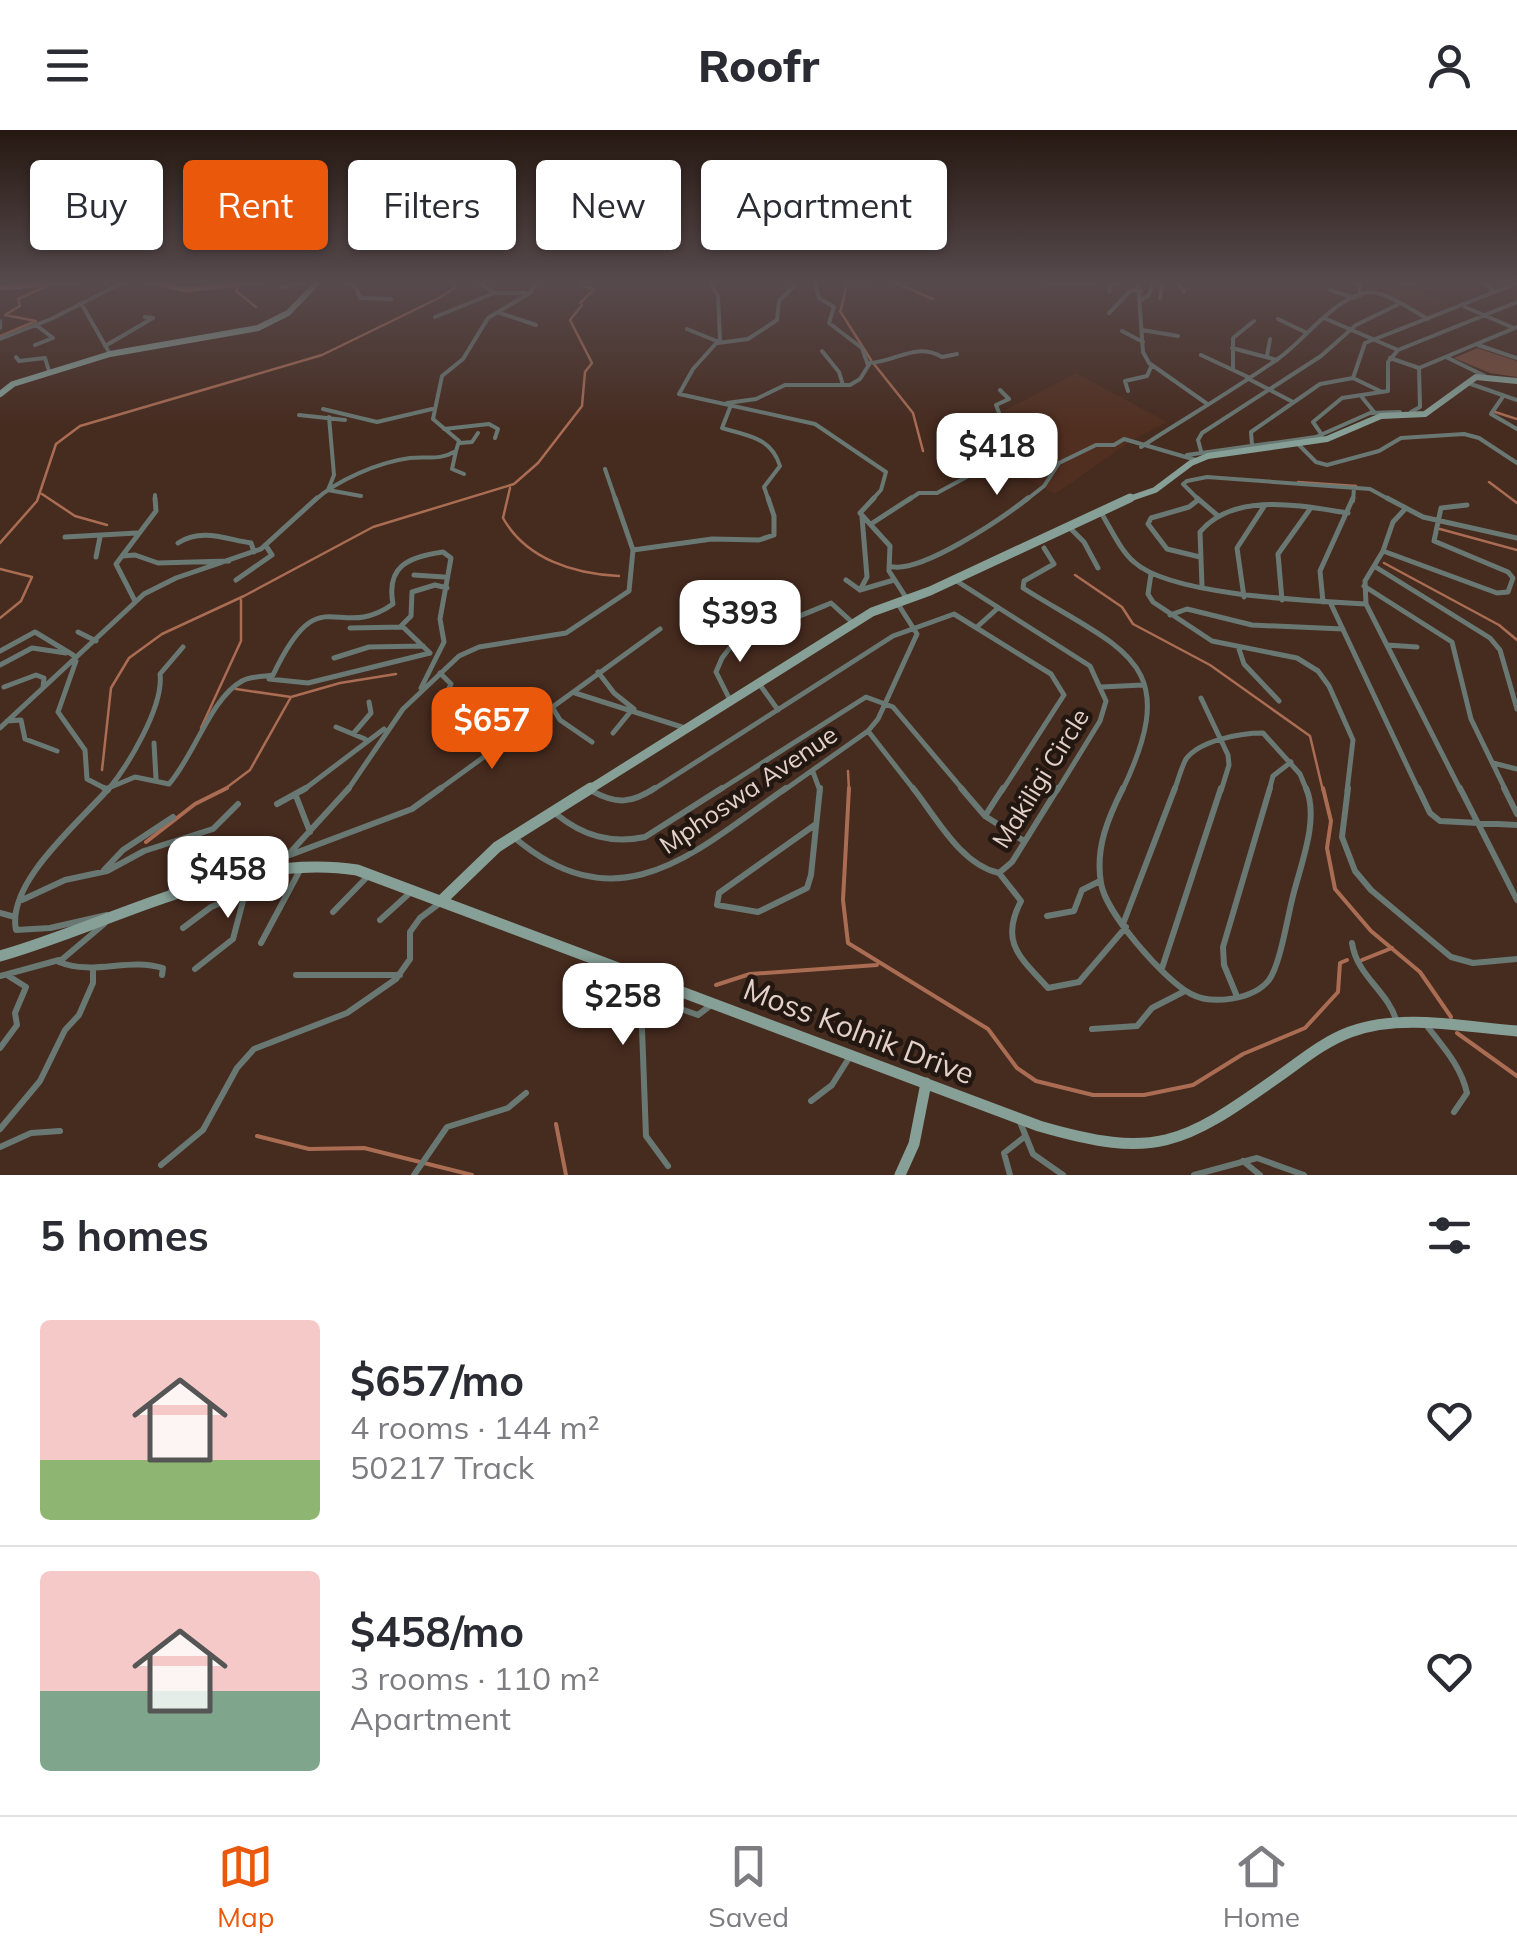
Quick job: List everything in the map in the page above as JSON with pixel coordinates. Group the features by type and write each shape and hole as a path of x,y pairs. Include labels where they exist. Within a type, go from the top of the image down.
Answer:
{"street":[{"path":"35,345 54,338 43,331"},
{"path":"97,331 107,350"},
{"path":"107,350 117,336 131,331"},
{"path":"0,394 13,384 107,350 239,331"},
{"path":"478,331 463,359 442,376 432,409 433,419 441,430 460,443 476,440 478,433"},
{"path":"691,331 718,343 748,339 761,331"},
{"path":"720,331 718,343 702,357 678,392 686,399 728,404 774,418 815,424 886,472 884,484 860,510 866,577 860,590"},
{"path":"839,331 862,348 868,365"},
{"path":"1122,331 1144,342"},
{"path":"1142,331 1143,352 1151,367 1206,403"},
{"path":"1147,331 1178,336"},
{"path":"1233,369 1232,348 1235,335 1241,331"},
{"path":"1202,452 1200,435 1323,354 1332,339 1345,331"},
{"path":"1356,331 1398,350"},
{"path":"1354,378 1363,345 1394,331"},
{"path":"1322,435 1314,420 1342,398 1384,393 1390,388 1390,358 1398,350 1446,331"},
{"path":"1390,358 1419,368 1509,331"},
{"path":"1141,447 1277,360 1299,343 1306,332"},
{"path":"1267,356 1270,339"},
{"path":"1476,344 1496,354 1517,358"},
{"path":"728,404 760,398 785,385 843,385 860,379 868,365 877,360 894,362 906,352 927,348 943,357 957,354"},
{"path":"1232,348 1277,360"},
{"path":"822,351 839,372 843,385"},
{"path":"1201,356 1294,402"},
{"path":"16,357 19,361 46,358 49,371"},
{"path":"1446,357 1485,376 1517,381"},
{"path":"1128,391 1125,381 1147,376 1151,367"},
{"path":"1187,455 1322,435 1374,412 1419,410 1419,368"},
{"path":"889,566 900,570 923,562 975,534 1041,489 1059,463 1096,445 1124,440 1196,460 1298,444 1331,438 1381,416 1425,414 1445,403 1466,382 1485,376"},
{"path":"1252,445 1251,432 1320,384 1354,378 1384,393"},
{"path":"1466,382 1502,398 1517,400"},
{"path":"0,384 13,384"},
{"path":"871,524 919,493 937,493 985,467 989,450 1006,452 1007,432 996,405 1008,400 1000,390"},
{"path":"1362,396 1374,412"},
{"path":"1502,398 1491,414 1517,429"},
{"path":"632,550 660,550 714,539 758,540 774,535 774,516 764,488 780,466 776,453 772,445 756,436 722,428 728,404"},
{"path":"323,409 382,425"},
{"path":"299,415 382,425 432,409"},
{"path":"328,490 334,474 329,417"},
{"path":"441,430 488,424 498,429 495,438"},
{"path":"1298,444 1316,462 1327,464 1380,451 1401,438 1464,434 1479,438 1517,463"},
{"path":"460,443 452,469 464,474"},
{"path":"2,725 122,618 135,601 171,580 230,563 266,546 328,490 387,462 416,457 438,460 456,451"},
{"path":"1183,481 1196,460"},
{"path":"183,648 160,674 162,689 110,788 44,855 26,882 15,917 14,926 20,931 108,920 184,885 253,864 276,868 340,801 390,726 440,673 474,649 546,639 574,628 629,591 633,580 629,556 632,550 605,469"},
{"path":"161,1165 176,1157 203,1130 237,1068 254,1048 306,1032 346,1012 400,975 410,960 410,932 484,856 853,624 902,601 1100,511 1183,481 1206,477 1376,490 1438,521 1517,538"},
{"path":"1183,481 1216,515"},
{"path":"1354,488 1348,513 1318,568 1326,602 1343,629 1430,813 1440,820 1517,825"},
{"path":"328,490 332,494 361,496"},
{"path":"135,601 116,568 157,509 156,495"},
{"path":"1198,500 1151,518 1148,524 1167,549 1200,557"},
{"path":"1202,588 1201,528 1216,515 1265,505 1348,513"},
{"path":"1244,597 1237,546 1265,505"},
{"path":"1383,551 1497,592 1508,592 1513,578 1502,568 1438,544 1433,538 1442,506 1467,505"},
{"path":"1406,508 1392,522 1383,551 1364,586 1366,604 1517,900"},
{"path":"1282,600 1278,554 1310,509"},
{"path":"1100,511 1132,562 1150,574 1244,597 1366,604"},
{"path":"862,516 890,546 889,566 916,626"},
{"path":"1068,526 1084,542 1098,568"},
{"path":"66,537 138,533"},
{"path":"178,543 188,536 208,534 251,543 254,552"},
{"path":"96,557 100,537"},
{"path":"236,580 247,568 271,556 266,546"},
{"path":"1000,873 1022,901 1010,924 1014,950 1050,988 1079,982 1125,926 1187,758 1195,750 1252,731 1263,733 1291,762 1310,793 1312,812 1271,977 1259,989 1237,995 1198,998 1186,991 1162,968 1125,926 1106,901 1097,865 1101,843 1152,720 1144,685 1136,665 1125,652 1023,588 1024,581 1054,564 1044,548"},
{"path":"267,678 275,673 280,658 308,621 365,616 392,606 392,578 414,559 432,552 447,553 447,588 440,618 444,639 418,693"},
{"path":"120,557 135,555 158,563 230,563"},
{"path":"1374,566 1496,644 1517,709"},
{"path":"414,575 437,574 445,578"},
{"path":"1150,574 1149,598 1203,637 1239,649 1297,658 1318,671 1330,686 1354,746 1343,846 1364,883 1451,958 1473,964 1517,959"},
{"path":"846,580 867,591 894,580"},
{"name":"Makiligi Circle","path":"868,731 968,856 984,870 1000,873 1012,862 1105,711 1101,687 1094,669 1086,662 955,580"},
{"path":"350,628 401,626 411,616 412,592 437,585 447,588"},
{"path":"1364,586 1452,642 1469,714 1517,814"},
{"path":"719,595 710,620 743,632 773,628 831,603 853,624"},
{"path":"978,626 998,608"},
{"path":"1170,615 1187,609 1252,625 1343,629"},
{"path":"590,789 610,801 635,801 893,636 950,614 978,626 1051,674 1064,695 985,816"},
{"path":"401,626 430,653 434,665"},
{"name":"Mphoswa Avenue","path":"514,837 535,854 579,876 610,882 644,878 679,864 868,731 886,703 915,638 916,626"},
{"path":"288,856 412,810 660,629"},
{"path":"0,651 35,632 76,656"},
{"path":"78,632 96,642"},
{"path":"730,700 714,678 743,632"},
{"path":"1388,645 1417,648"},
{"path":"334,658 368,647 423,646"},
{"path":"0,665 35,648 76,656"},
{"path":"1239,649 1243,665 1271,687 1279,701"},
{"path":"76,656 58,712 80,734 90,756 87,779 110,788 133,777 168,784 194,756 209,721 244,680 308,682 430,653"},
{"path":"598,672 614,694 635,712"},
{"path":"440,673 452,684 443,700"},
{"path":"4,687 36,675 44,678 42,688"},
{"path":"758,683 778,710"},
{"path":"1101,687 1144,685"},
{"path":"572,693 594,696 685,728"},
{"path":"554,812 585,834 604,840 645,837 866,696 886,703 985,816 1024,841"},
{"path":"1162,968 1229,765 1224,740 1206,720 1201,698"},
{"path":"353,734 371,713 370,702"},
{"path":"552,707 560,720 592,742"},
{"path":"613,733 635,712"},
{"path":"2,725 20,720 24,737 57,751"},
{"path":"277,804 334,770 367,740 390,726"},
{"path":"336,727 367,740"},
{"path":"154,743 156,779"},
{"path":"1237,995 1224,965 1222,947 1246,881 1273,776 1291,762"},
{"path":"1493,763 1517,769"},
{"path":"813,772 820,782 816,824 810,880 803,891 754,913 720,907 716,900 719,894 816,824"},
{"path":"296,796 310,832"},
{"path":"21,901 78,876 102,872 144,851 213,829 238,804"},
{"path":"102,872 123,850 172,817"},
{"path":"261,942 302,867"},
{"name":"Moss Kolnik Drive","path":"0,956 260,872 276,868 348,868 414,889 1020,1118 1106,1146 1135,1149 1166,1145 1209,1125 1334,1038 1355,1030 1396,1026 1517,1030"},
{"path":"195,968 233,938 249,890 260,872"},
{"path":"333,912 371,874"},
{"path":"1047,916 1074,911 1082,890 1100,882"},
{"path":"380,920 414,889"},
{"path":"183,928 195,916 249,890"},
{"path":"0,913 15,917"},
{"path":"4,975 59,960 93,937 108,920"},
{"path":"1352,943 1355,965 1389,1002 1398,1019 1396,1026"},
{"path":"59,960 76,970 94,971 130,963 160,966 162,975"},
{"path":"0,1129 42,1077 65,1030 78,1016 94,971"},
{"path":"296,974 400,975"},
{"path":"0,1048 17,1026 15,1013 26,988 4,975"},
{"path":"1092,1028 1136,1026 1152,1008 1186,991"},
{"path":"668,1166 646,1136 641,1002 652,999 698,1015 712,1003"},
{"path":"1426,1026 1466,1084 1466,1094 1454,1112"},
{"path":"811,1101 832,1085 850,1055"},
{"path":"900,1175 914,1144 926,1083"},
{"path":"414,1175 437,1137 452,1123 501,1111 526,1093"},
{"path":"1020,1118 1023,1138 1034,1157 1063,1175"},
{"path":"0,1147 31,1133 60,1131"},
{"path":"1010,1175 1004,1154 1023,1138"},
{"path":"1194,1175 1264,1159 1304,1175"},
{"path":"1243,1161 1260,1175"}],"shaded area":[{"path":"1477,348 1517,361 1517,377 1490,373 1454,358"},
{"path":"1076,373 1167,422 1131,441 1055,494 1020,474 1004,411"}],"waterway":[{"path":"0,336 13,331"},
{"path":"0,543 37,501 56,444 80,426 322,355 372,331"},
{"path":"102,770 111,688 129,658 162,634 244,596 373,527 514,484 538,463 582,406 585,372 592,363 576,331"},
{"path":"853,331 871,360"},
{"path":"874,364 913,413 923,451"},
{"path":"1495,412 1517,419"},
{"path":"1298,482 1356,486"},
{"path":"1489,482 1517,503"},
{"path":"510,488 503,518 524,544 569,568 619,576"},
{"path":"42,494 75,516 107,525"},
{"path":"1440,529 1517,550"},
{"path":"1384,563 1499,625 1517,640"},
{"path":"0,569 32,577 21,601 0,618"},
{"path":"1075,575 1122,607 1133,624 1210,665 1310,736 1323,791"},
{"path":"201,728 241,641 241,600"},
{"path":"291,697 340,683 396,674"},
{"path":"236,689 291,697"},
{"path":"224,790 250,770 291,697"},
{"path":"848,771 849,789"},
{"path":"1323,788 1331,821 1327,848 1335,889 1392,948"},
{"path":"849,789 843,900 848,943 988,1029 1017,1068 1036,1081 1093,1095 1144,1095 1193,1085 1243,1054 1305,1028 1338,992 1340,963 1347,960"},
{"path":"146,842 195,804 224,790"},
{"path":"1362,960 1392,948"},
{"path":"1392,948 1420,972 1451,1017"},
{"path":"716,985 750,974 877,965"},
{"path":"1457,1033 1517,1076"},
{"path":"556,1124 566,1175"},
{"path":"257,1136 309,1149 364,1148 472,1175"}]}
